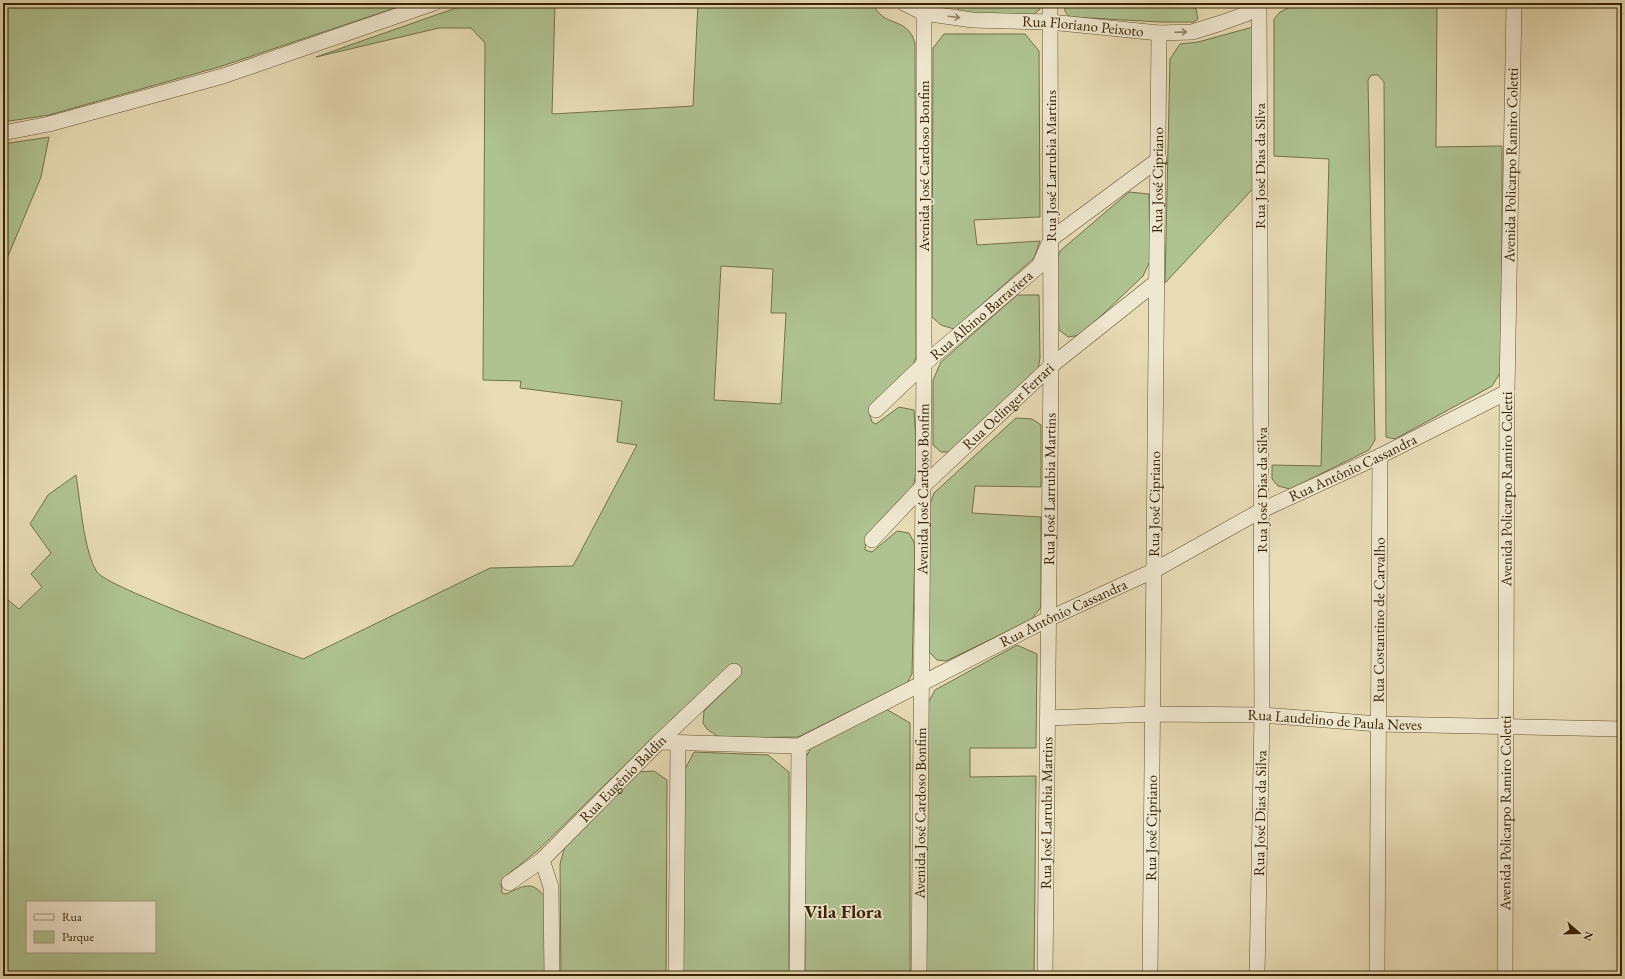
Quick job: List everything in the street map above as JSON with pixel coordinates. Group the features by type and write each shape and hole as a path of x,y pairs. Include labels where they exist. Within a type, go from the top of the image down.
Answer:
{"street":[{"path":"3,132 49,124 223,76 434,3"},
{"name":"Rua Floriano Peixoto","path":"904,3 972,20 1050,22 1159,33 1192,32 1246,14 1258,3"},
{"name":"Rua José Larrubia Martins","path":"1046,976 1051,366 1050,3"},
{"name":"Rua José Dias da Silva","path":"1257,976 1262,715 1258,3"},
{"name":"Avenida Policarpo Ramiro Coletti","path":"1505,976 1507,392 1514,3"},
{"name":"Avenida José Cardoso Bonfim","path":"919,976 924,364 924,8"},
{"name":"Rua José Cipriano","path":"1150,976 1155,283 1159,33"},
{"name":"Rua Albino Barraviera","path":"876,410 924,364 1039,266 1051,240 1158,160"},
{"name":"Rua Oclinger Ferrari","path":"872,540 922,487 1051,366 1155,283"},
{"name":"Rua Antônio Cassandra","path":"798,746 1048,620 1153,571 1262,510 1380,456 1507,392"},
{"name":"Rua Costantino de Carvalho","path":"1377,976 1380,456"},
{"name":"Rua Eugênio Baldin","path":"509,883 542,860 659,742 734,671"},
{"name":"Rua Laudelino de Paula Neves","path":"1048,718 1153,714 1262,715 1379,724 1622,729"},
{"path":"659,742 678,744 798,746 797,976"},
{"path":"676,976 678,744"},
{"path":"542,860 551,887 552,976"}],"green space":[{"path":"3,3 410,3 219,67 49,115 3,122"},
{"path":"474,3 555,3 552,114 693,106 698,3 873,3 877,11 883,16 901,25 911,34 915,43 916,357 911,370 869,412 872,422 876,424 899,407 914,410 916,466 913,487 910,494 905,501 883,519 870,533 866,541 865,550 872,552 897,531 909,533 915,544 912,674 907,683 798,737 720,738 707,729 703,723 704,711 737,679 740,672 653,738 536,852 507,875 501,883 502,893 506,894 528,886 537,889 546,899 546,976 3,976 3,596 19,609 42,587 31,574 51,553 30,524 48,495 76,475 83,525 89,552 97,572 107,580 228,631 303,659 490,568 573,566 637,445 617,442 622,401 520,388 521,381 483,380 485,43 471,28 439,28 316,57","holes":["721,266 773,269 771,313 786,313 781,404 714,400"]},
{"path":"959,3 1039,3 1040,9 1033,15 965,13 960,12 957,7"},
{"path":"1072,3 1192,6 1196,9 1198,19 1194,22 1160,22 1071,17 1066,13 1065,6"},
{"path":"1298,3 1437,3 1436,147 1502,146 1502,370 1492,386 1395,439 1386,437 1384,82 1378,75 1371,75 1368,80 1375,440 1369,450 1290,489 1278,486 1272,479 1272,465 1321,466 1329,159 1274,156 1274,19 1280,12"},
{"path":"1253,27 1263,178 1165,283 1170,59 1180,44 1198,42"},
{"path":"944,34 1025,34 1039,51 1040,217 974,220 977,245 1040,241 1034,258 954,329 941,325 932,317 933,48"},
{"path":"49,137 41,177 3,268 3,144"},
{"path":"1129,192 1149,194 1150,261 1143,276 1081,335 1068,337 1059,330 1056,263 1060,251"},
{"path":"1017,295 1039,295 1040,358 1038,369 951,452 941,452 933,445 933,380 941,362"},
{"path":"1016,418 1032,419 1041,425 1041,487 975,486 972,513 1041,517 1041,607 1031,620 946,661 937,660 929,652 928,510 934,493"},
{"path":"1017,645 1037,654 1036,748 970,748 970,777 1036,776 1034,976 926,976 928,703 935,690"},
{"path":"886,709 910,723 910,976 805,976 804,761 811,748"},
{"path":"694,752 768,755 789,772 789,976 683,976 684,771"},
{"path":"654,771 667,780 666,976 561,976 560,864 565,846 637,772"}],"district":[{"name":"Vila Flora","path":"843,911"}]}
